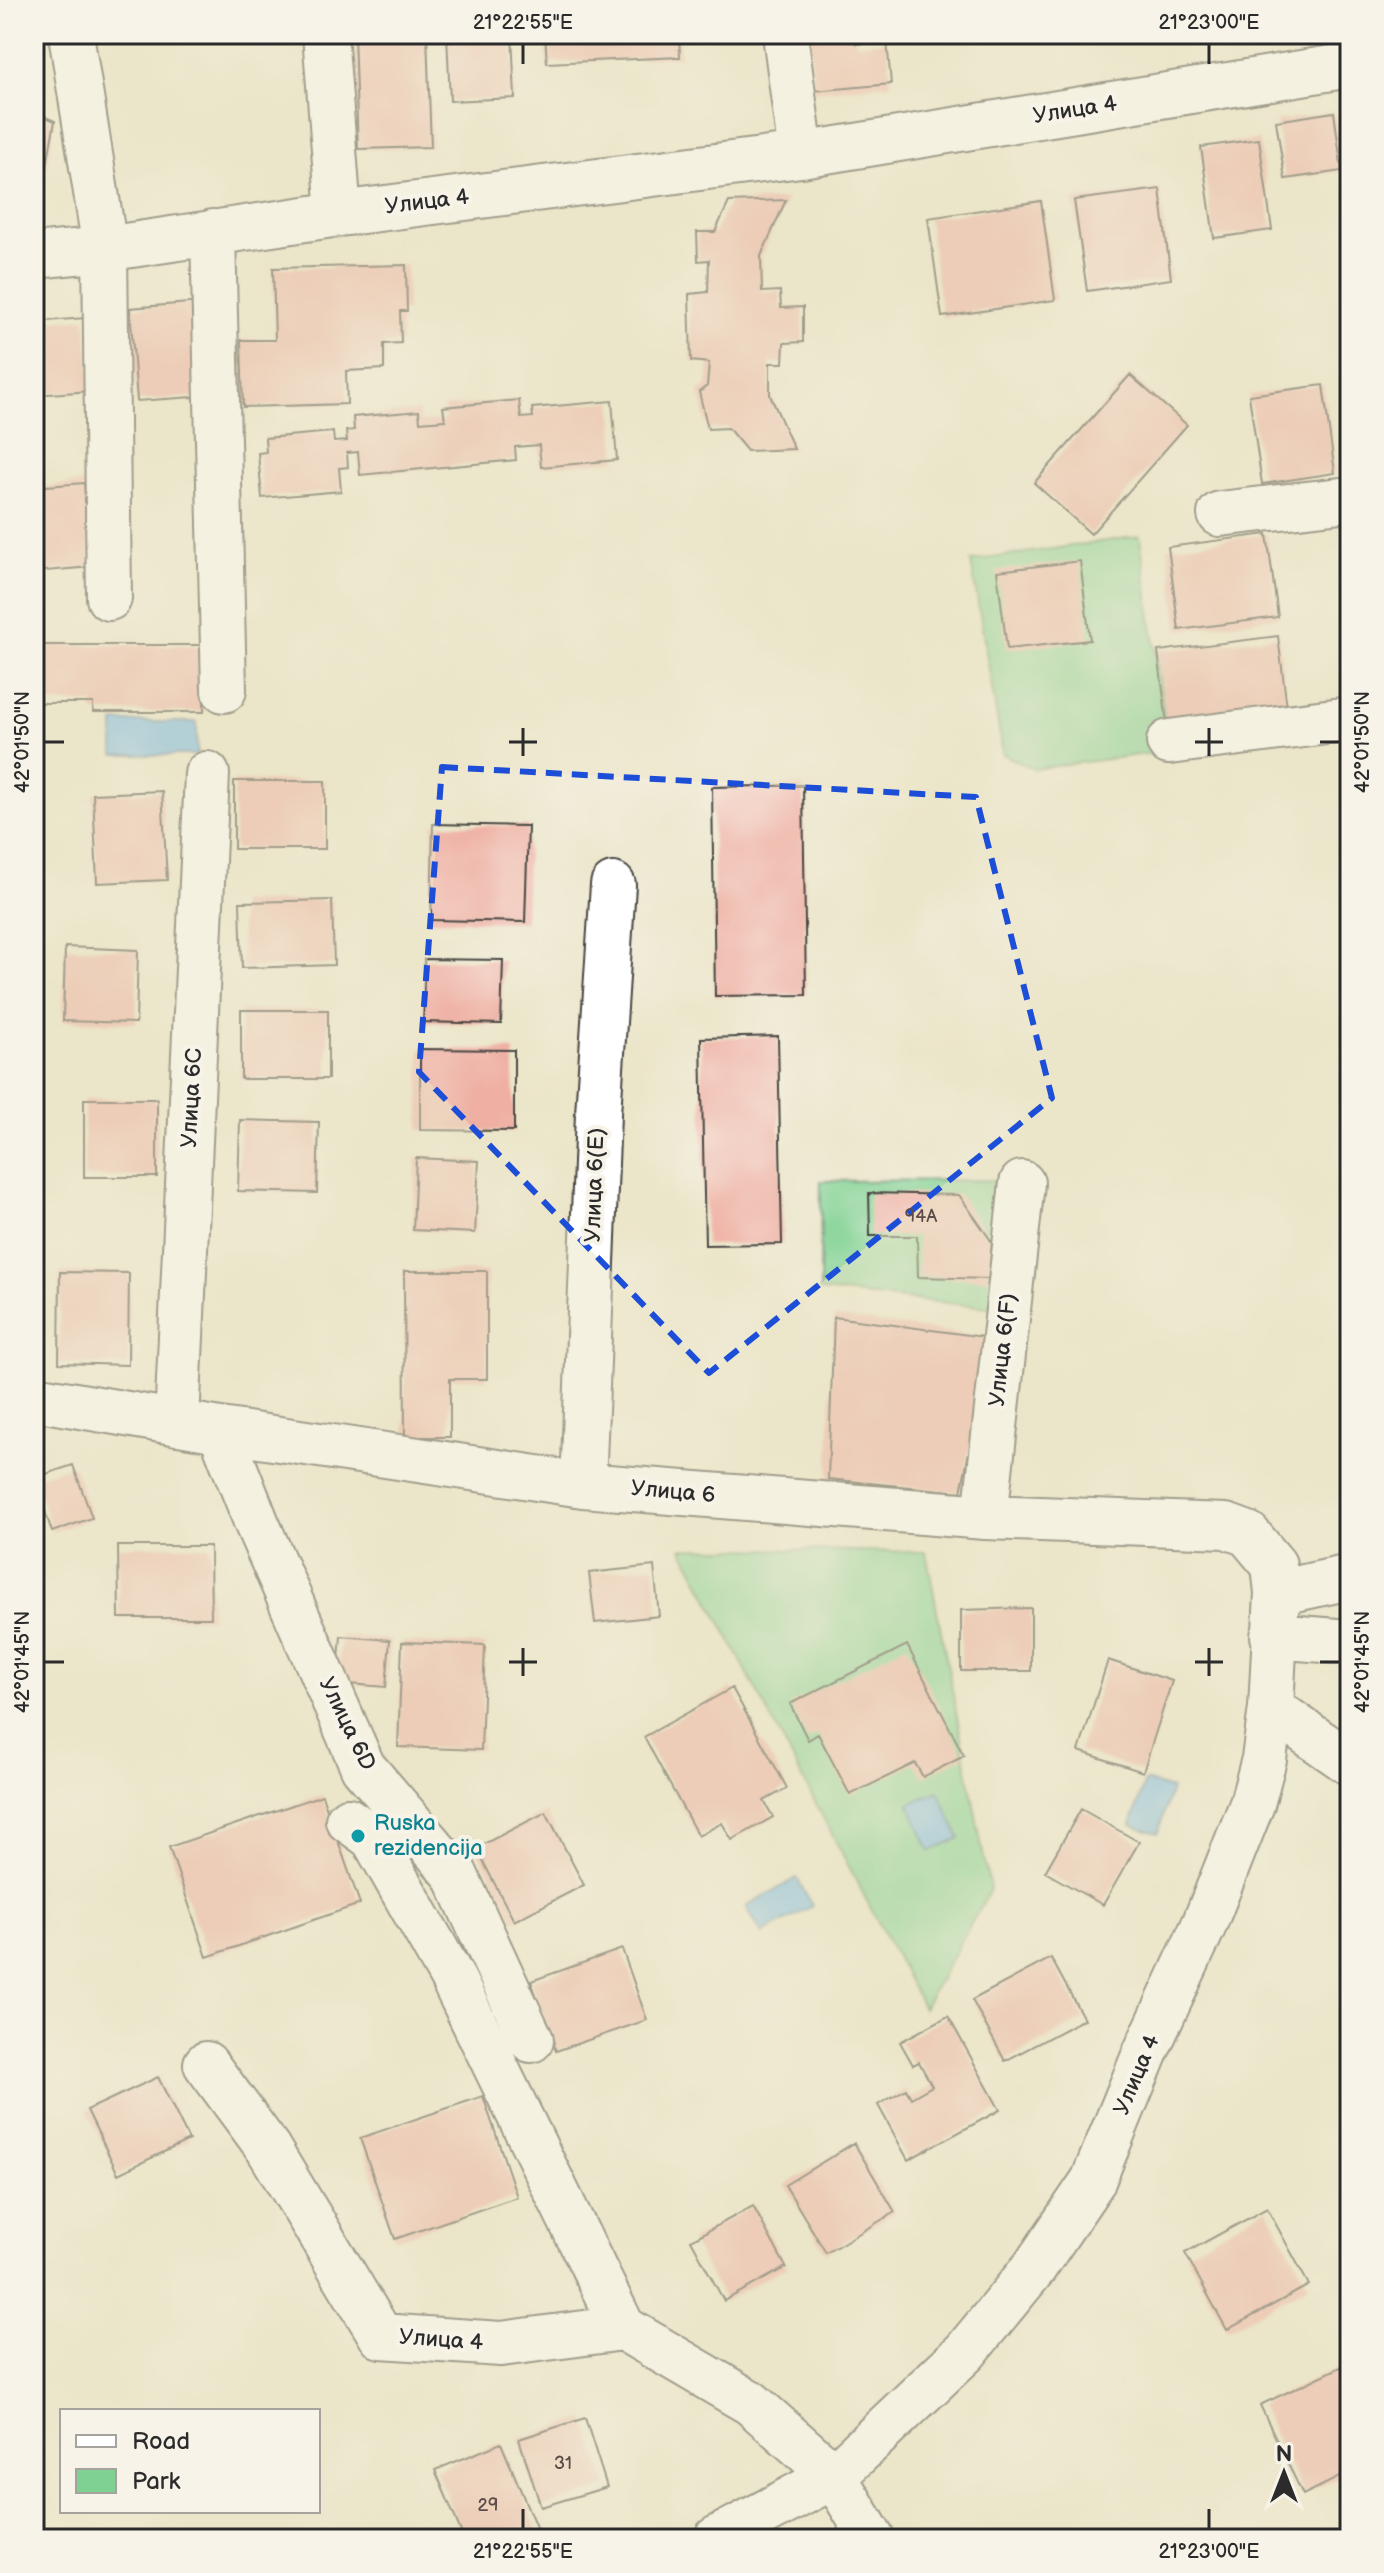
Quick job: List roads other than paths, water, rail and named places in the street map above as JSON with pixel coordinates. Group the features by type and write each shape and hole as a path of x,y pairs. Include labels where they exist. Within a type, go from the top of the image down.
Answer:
{"street":[{"path":"71,34 105,249 109,598"},
{"path":"325,34 339,214"},
{"path":"785,34 801,155"},
{"name":"Улица 4","path":"34,256 801,155 1350,65"},
{"path":"213,232 224,690"},
{"path":"1220,514 1350,499"},
{"path":"1280,528 1350,519"},
{"path":"1169,742 1350,719"},
{"name":"Улица 6C","path":"177,1423 207,774"},
{"name":"Улица 6(E)","path":"583,1485 597,1129 613,885"},
{"name":"Улица 6(F)","path":"985,1517 1011,1208"},
{"name":"Улица 6","path":"34,1398 220,1430 583,1485 985,1517 1226,1526 1248,1534 1274,1565 1277,1593"},
{"name":"Улица 6D","path":"220,1430 257,1524 363,1767 455,1874 531,2040"},
{"path":"1277,1593 1350,1577"},
{"name":"Улица 4","path":"716,2539 834,2476 965,2352 1034,2268 1093,2181 1146,2051 1204,1925 1252,1804 1264,1759 1271,1708 1277,1593"},
{"path":"1273,1636 1350,1642"},
{"path":"1271,1708 1350,1763"},
{"path":"348,1820 373,1838 453,1979 623,2328 751,2403 834,2476 872,2539"},
{"name":"Улица 4","path":"206,2064 268,2148 381,2336 501,2344 623,2328"}],"water":[{"path":"114,722 197,722 197,755 114,755"},
{"path":"1145,1781 1171,1789 1158,1833 1131,1825"},
{"path":"938,1791 960,1838 930,1851 909,1804"},
{"path":"797,1878 812,1906 762,1934 746,1906"}],"place":[{"name":"Ruska rezidencija","path":"358,1836"}]}
